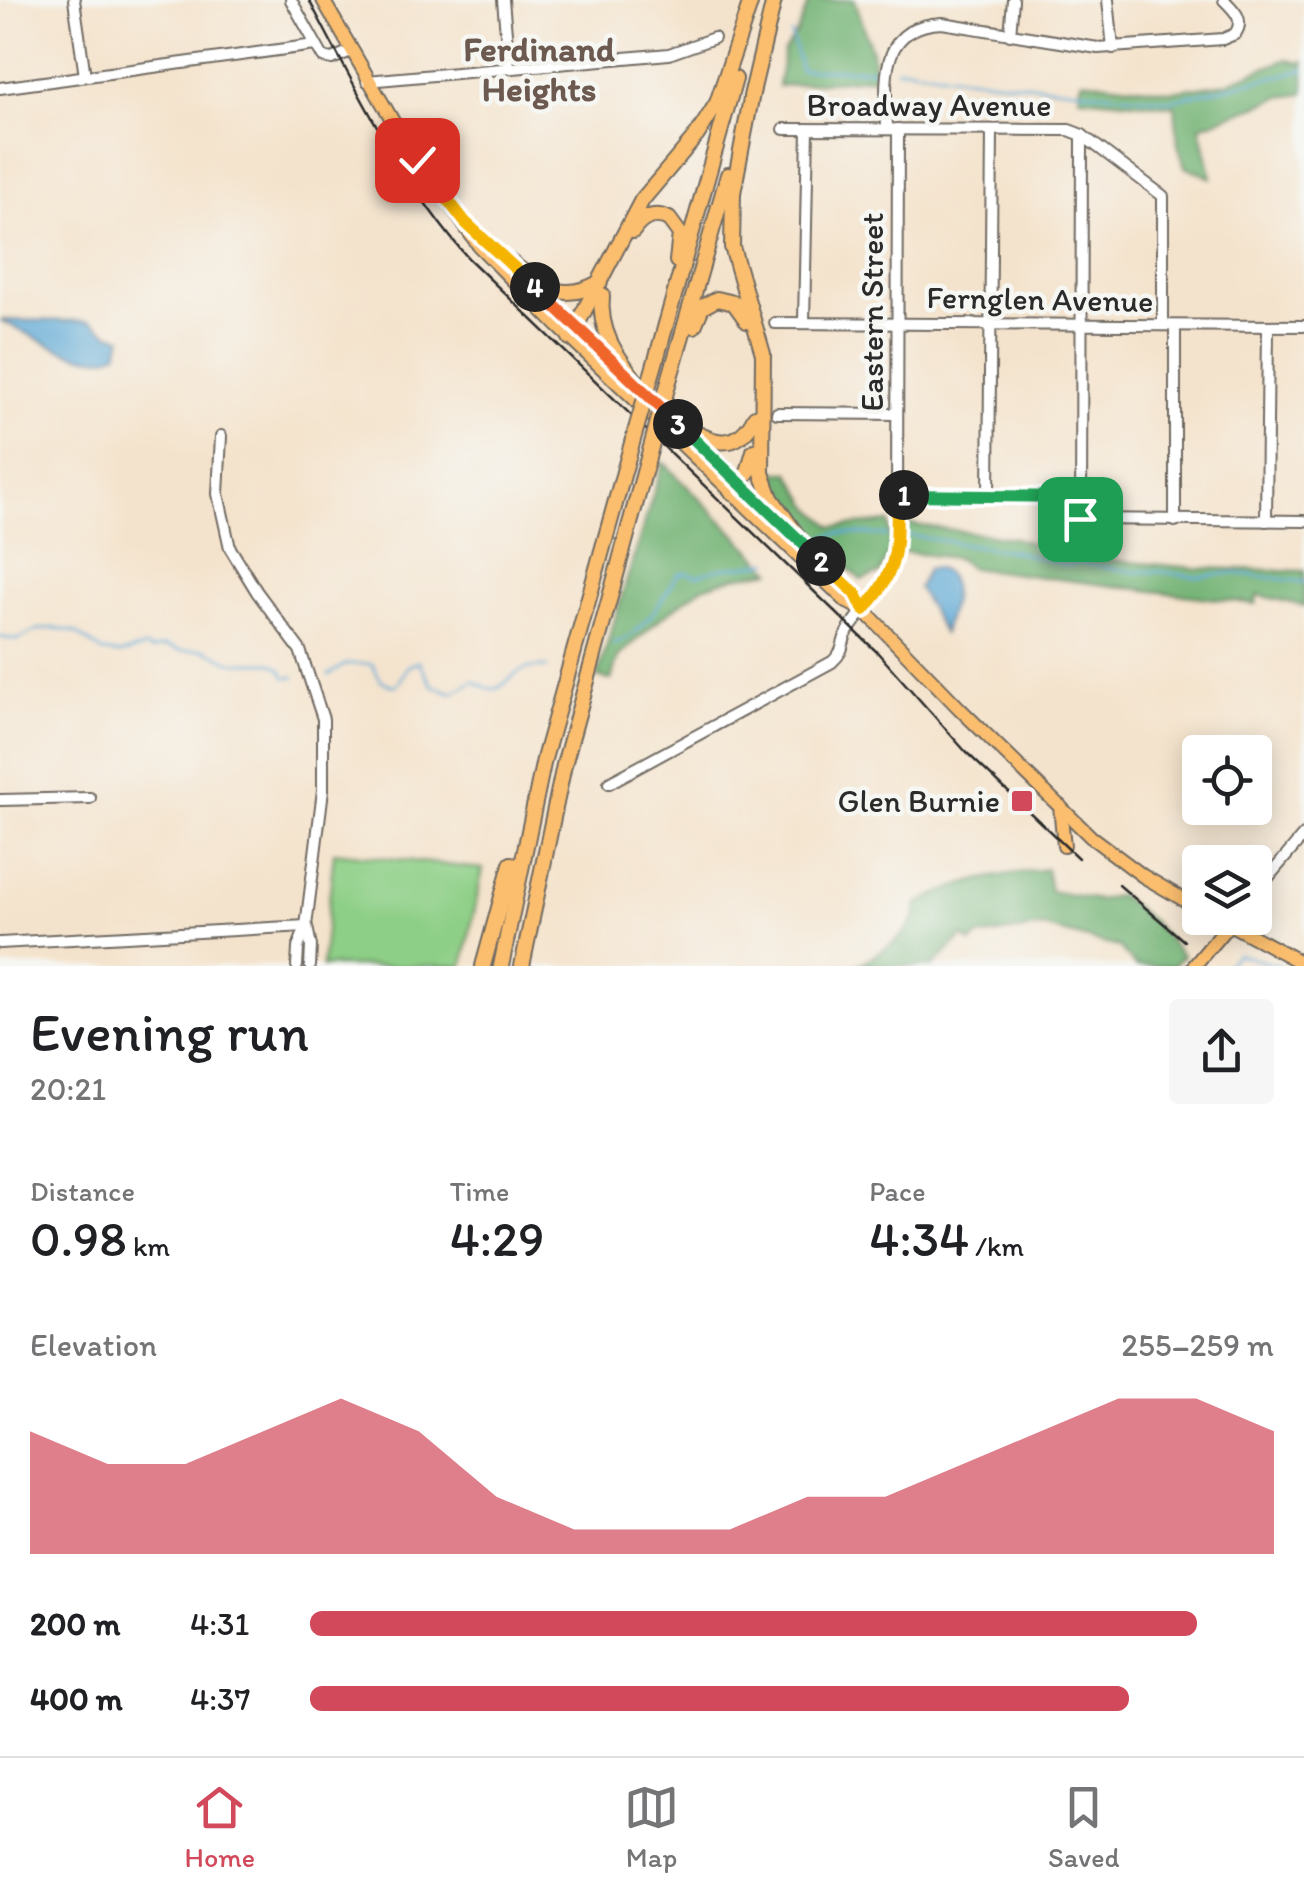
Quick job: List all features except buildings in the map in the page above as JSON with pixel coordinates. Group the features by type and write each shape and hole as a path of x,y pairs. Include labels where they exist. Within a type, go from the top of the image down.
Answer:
{"highway":[{"path":"523,962 572,732 753,88 774,0"},
{"path":"644,390 605,335 601,288 642,200 697,135 717,103 750,2"},
{"path":"483,966 520,826 544,758 722,135 750,2"},
{"path":"753,88 733,192 731,229 737,272 762,348 760,461 768,492 802,541"},
{"path":"576,334 640,221 656,216 672,221 679,231 680,244 662,342"},
{"path":"510,262 542,285 561,293 601,288"},
{"path":"670,381 700,310 712,300 730,300 743,312 754,342 757,370 753,459 739,490"},
{"path":"675,421 707,439 723,442 743,434 755,418"},
{"path":"739,490 760,461"},
{"path":"501,966 544,758"}],"main road":[{"path":"323,0 426,173 491,259 644,390 848,602 864,610"},
{"path":"465,222 739,490 802,541 856,594 864,610 960,709 1110,854 1182,898"},
{"path":"1060,806 1064,846"},
{"path":"1194,966 1216,935"},
{"path":"1254,935 1304,964"}],"street":[{"path":"74,0 84,76"},
{"path":"291,0 322,57 330,59 351,52"},
{"path":"503,0 509,66"},
{"path":"1010,35 1013,0"},
{"path":"1108,0 1112,48"},
{"name":"Eastern Street","path":"864,610 894,564 896,323 888,62 892,51 905,35 924,25 942,23 1090,48 1232,36 1240,26 1240,18 1224,0"},
{"path":"368,80 669,54 714,38"},
{"path":"0,88 315,45"},
{"name":"Broadway Avenue","path":"784,129 1069,130 1082,136 1163,196 1169,326"},
{"path":"804,322 808,129"},
{"path":"990,496 992,130"},
{"path":"1082,136 1080,519 1304,521"},
{"name":"Fernglen Avenue","path":"775,322 1304,326"},
{"path":"1169,326 1175,521"},
{"path":"1266,521 1268,326"},
{"path":"777,413 897,414"},
{"path":"222,436 218,494 230,548 256,592 300,650 323,719 323,790 306,926 297,966"},
{"path":"897,495 1080,497"},
{"path":"609,783 824,667 840,654 845,633 864,610"},
{"path":"0,800 90,798"},
{"path":"1272,873 1304,835"},
{"path":"0,944 306,926"},
{"path":"306,926 310,966"}],"green space":[{"path":"810,0 855,0 872,52 875,77 778,86 784,51 797,33"},
{"path":"1287,59 1304,61 1304,94 1281,97 1200,126 1212,178 1185,167 1178,145 1175,106 1079,97 1082,80 1172,91 1226,83"},
{"path":"663,462 772,571 703,587 618,657 611,680 597,677"},
{"path":"776,472 789,472 811,507 833,527 889,522 890,552 879,574 861,580 821,546 786,504"},
{"path":"901,523 1014,538 1075,557 1196,568 1304,571 1304,606 1257,595 1256,604 971,568 956,558 901,552"},
{"path":"334,852 483,869 463,966 322,966"},
{"path":"1046,869 1050,891 1098,900 1119,895 1152,921 1183,956 1173,966 1136,966 1118,947 1043,927 977,937 971,943 963,936 933,966 857,966 904,933 911,925 917,904 980,880"}],"water":[{"path":"0,320 91,321 122,337 118,353 90,357 58,348"},
{"path":"937,568 945,573 952,588 943,633 918,588 927,569"}],"waterway":[{"path":"791,34 801,70 877,69"},
{"path":"896,69 1171,100 1304,70"},
{"path":"818,539 838,533 886,535"},
{"path":"906,535 1017,552 1069,566 1079,563 1197,577 1234,573 1304,582"},
{"path":"613,644 643,624 678,574 698,576 770,561"},
{"path":"0,637 17,640 37,630 54,628 75,632 103,652 121,654 165,646 183,651 203,649 234,663 271,663 285,677 295,677"},
{"path":"329,675 346,664 372,664 381,681 394,686 408,666 419,662 432,685 452,693 474,681 497,688 523,670 548,667"},
{"path":"1225,966 1237,954 1280,966"}],"tram line":[{"path":"309,0 401,167 469,259 878,653 966,752 1078,858"},
{"path":"1119,885 1184,941"}],"place":[{"name":"Glen Burnie","path":"1022,801"}],"district":[{"name":"Ferdinand Heights","path":"539,69"}],"route":[{"path":"417,160 465,222 802,541 856,594 864,610 894,564 897,495 1080,497 1080,519"}]}
